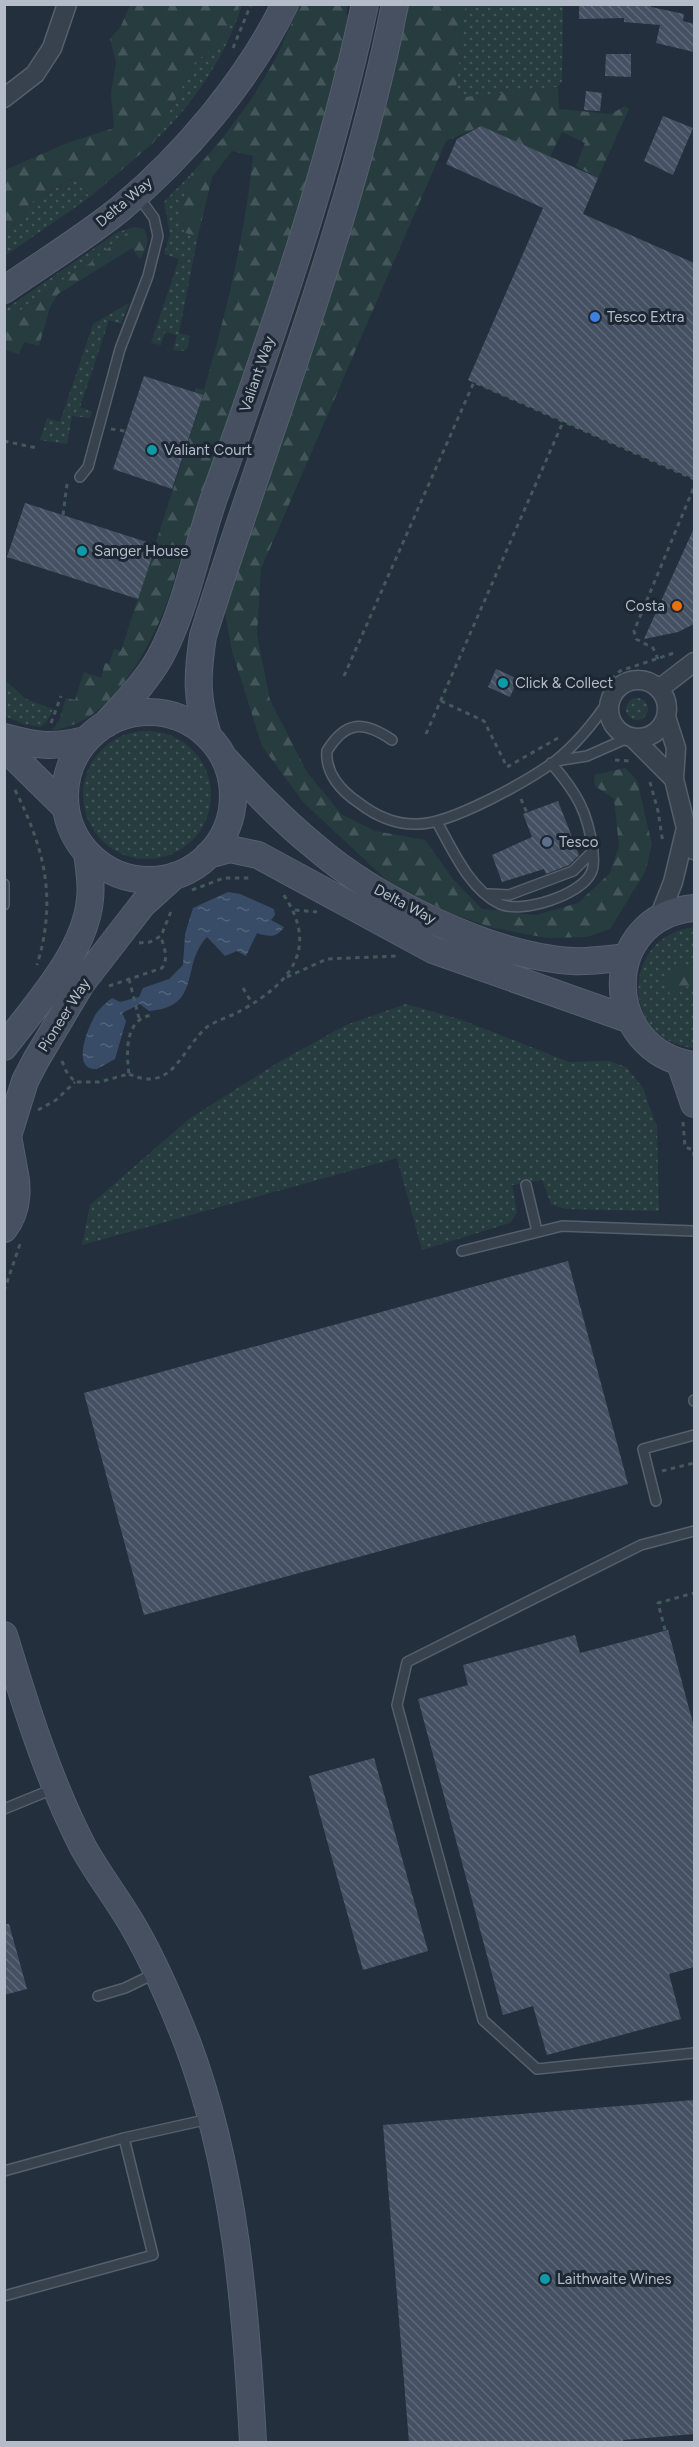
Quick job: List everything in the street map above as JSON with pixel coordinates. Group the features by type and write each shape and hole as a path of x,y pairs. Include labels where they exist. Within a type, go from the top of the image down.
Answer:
{"street":[{"path":"4,98 35,74 52,48 67,4"},
{"name":"Valiant Way","path":"106,723 146,679 172,633 204,527 257,377 322,172 350,75 365,4"},
{"path":"208,735 185,720 159,712 131,714 106,723 85,740 72,760 65,783 65,807 72,831 87,853 105,868 127,877 151,879 179,886 192,867 208,855 222,837 230,817 233,794 224,759 208,735 199,707 197,686 203,636 310,322 374,104 395,4"},
{"name":"Delta Way","path":"4,290 119,210 170,163 209,121 227,95 266,6"},
{"path":"659,689 694,662"},
{"path":"666,717 656,731 649,735 631,737 622,734 609,715 607,694 636,680 644,680 659,689 666,702 666,717 676,748 674,779 694,850"},
{"path":"4,736 35,746 59,747 85,740"},
{"path":"631,737 674,779"},
{"path":"4,747 65,807"},
{"name":"Delta Way","path":"224,759 314,846 364,882 430,920 490,943 571,961 627,957"},
{"path":"657,920 673,882 686,828"},
{"name":"Delta Way","path":"208,855 230,849 258,855 433,950 628,1019"},
{"name":"Pioneer Way","path":"4,1047 53,982 79,938 90,898 87,853"},
{"name":"Pioneer Way","path":"16,1180 8,1136 15,1110 36,1060 81,984 143,904 179,886"},
{"path":"688,1112 687,1064 658,1054 641,1039 628,1019 622,999 622,978 627,957 639,936 657,920 682,909 694,908"},
{"path":"4,1149 16,1180 17,1195 6,1229"},
{"path":"4,1635 30,1721 55,1788 84,1848 136,1930 158,1972 188,2044 211,2118 236,2241 245,2317 253,2442"}],"lane":[{"path":"80,477 88,466 120,349 148,276 158,236 154,218 137,194"},
{"path":"392,740 370,727 361,726 341,732 327,751 328,770 351,798 384,818 419,824 437,822 461,814 553,762 597,718 607,694"},
{"path":"553,762 587,756 631,737"},
{"path":"437,822 459,861 485,894 501,904 524,908 572,891 591,875 594,865 593,851 587,815 573,788 553,762"},
{"path":"485,894 509,895 563,875 573,871 593,851"},
{"path":"4,884 4,905"},
{"path":"526,1185 537,1231"},
{"path":"462,1251 562,1226 694,1231"},
{"path":"656,1501 643,1449 694,1435"},
{"path":"694,1531 641,1545 407,1662 397,1705 483,2020 537,2069 694,2053"},
{"path":"4,1809 55,1788"},
{"path":"98,1996 125,1988 158,1972"},
{"path":"4,2171 124,2138 211,2118"},
{"path":"4,2296 153,2255 124,2138"}],"path":[{"path":"227,58 266,6"},
{"path":"344,676 474,382 694,479"},
{"path":"426,734 564,422"},
{"path":"4,441 37,448"},
{"path":"63,515 68,479"},
{"path":"659,660 653,648 636,639 634,631 694,487"},
{"path":"607,694 620,671 659,660 680,651"},
{"path":"441,701 484,721 507,767 565,735"},
{"path":"604,763 623,759 638,764"},
{"path":"649,779 663,832 663,852"},
{"path":"10,783 34,828 47,885 46,938 36,970"},
{"path":"179,886 224,878 258,878"},
{"path":"279,888 295,910 300,948 298,958 285,978"},
{"path":"102,990 162,968 165,963 165,953 161,936 169,914 178,901"},
{"path":"295,910 322,913"},
{"path":"126,928 140,943 161,936"},
{"path":"62,1053 66,1071 75,1082 99,1082 129,1074 143,1079 162,1076 182,1059 207,1028 252,1003 285,978 327,959 408,956"},
{"path":"129,979 139,1016"},
{"path":"243,988 252,1003"},
{"path":"129,1074 130,1034 133,1024 139,1016 153,1015"},
{"path":"15,1110 25,1113 35,1112 56,1100 75,1082"},
{"path":"688,1112 685,1146 693,1150 694,1156"},
{"path":"652,1484 664,1482 662,1472 694,1463"},
{"path":"665,1630 658,1603 694,1593"}],"green space":[{"path":"130,5 240,5 223,39 195,62 153,143 90,197 73,178 30,203 18,225 5,226 5,170 67,143 114,128 111,93 116,62 110,39 121,26"},
{"path":"242,5 227,43 207,79 182,113 153,143 195,62 223,39"},
{"path":"300,5 347,5 346,14 350,17 312,166 167,603 138,663 109,700 92,715 73,725 52,730 59,721 66,698 75,700 84,672 101,678 105,663 109,664 114,649 121,651 203,396 194,392 196,388 204,390 227,303 240,245 253,156 232,151 212,177 198,236 185,233 180,211 191,174 222,139 250,101 275,60"},
{"path":"400,5 466,5 455,98 558,87 559,109 611,114 625,106 629,109 598,178 576,166 585,143 562,132 550,157 481,126 446,141 261,569 257,635 270,700 307,772 341,814 375,831 425,840 453,879 482,909 536,915 578,903 610,873 619,846 614,799 595,786 594,775 625,768 637,780 652,845 645,872 610,929 587,937 547,938 494,928 455,915 393,886 303,802 262,746 232,651 224,607 361,197"},
{"path":"466,5 563,5 562,81 558,87 454,99"},
{"path":"191,174 180,211 185,233 198,236 179,333 190,336 187,349 182,351 173,350 177,335 165,332 161,345 151,343 179,259 164,254 170,234 164,202"},
{"path":"74,178 90,197 5,256 5,226 18,225 30,203"},
{"path":"134,227 89,264 56,284 37,302 17,312 5,323 4,310 118,232"},
{"path":"134,227 144,229 147,237 146,248 140,259 132,248 58,294 50,307 39,346 24,342 19,354 5,350 5,323 17,312 37,302 56,284 89,264"},
{"path":"129,303 121,324 109,320 80,407 92,412 90,418 72,416 67,444 40,440 47,418 60,422 93,324"},
{"path":"5,680 26,699 53,709 48,720 41,727 23,724 5,716"},
{"path":"633,698 641,698 648,705 648,713 641,720 633,720 626,713 626,705"},
{"path":"147,731 172,736 192,750 206,770 211,795 206,820 192,840 172,854 147,859 122,854 102,840 88,820 83,795 88,770 102,750 122,736"},
{"path":"694,927 694,1048 670,1041 652,1027 642,1009 638,988 642,967 652,949 670,934"},
{"path":"680,964 694,966 694,985 685,987 673,996 665,989 665,977"},
{"path":"406,1004 462,1020 569,1062 609,1061 626,1067 643,1088 657,1127 659,1211 565,1209 551,1204 542,1180 512,1185 517,1212 510,1223 422,1250 397,1158 82,1245 90,1205 189,1119 279,1062 346,1025"}],"water":[{"path":"228,892 240,894 274,909 275,915 271,920 284,927 272,936 257,933 246,956 237,951 225,956 207,937 199,948 184,993 177,1002 166,1008 149,1011 140,1004 122,1013 126,1021 115,1059 97,1069 89,1068 84,1062 84,1045 90,1025 98,1011 112,998 120,1002 139,997 143,988 169,979 183,965 185,934 193,908"}],"building":[{"path":"579,4 652,4 651,7 684,14 683,21 694,24 694,52 656,43 660,25 624,22 624,18 579,19"},
{"path":"606,54 631,54 631,77 605,76"},
{"path":"586,91 602,93 600,111 584,110"},
{"path":"663,116 693,128 673,175 644,161"},
{"name":"Tesco Extra","path":"481,126 598,178 583,214 694,263 694,479 468,380 543,208 446,164 457,139"},
{"name":"Valiant Court","path":"144,376 203,395 172,489 113,469"},
{"name":"Sanger House","path":"25,503 156,545 138,599 7,557"},
{"name":"Costa","path":"694,528 694,624 678,632 644,639"},
{"name":"Click & Collect","path":"496,669 518,679 510,697 488,687"},
{"name":"Tesco","path":"558,801 579,855 569,865 546,874 544,869 502,882 492,855 532,837 523,814"},
{"path":"568,1261 628,1484 144,1615 84,1393"},
{"path":"668,1630 694,1727 694,1967 669,1974 681,2019 547,2055 533,2006 503,2015 418,1699 468,1685 463,1665 575,1635 580,1653"},
{"path":"374,1758 428,1951 363,1970 309,1776"},
{"path":"4,1924 9,1924 27,1989 4,1995"},
{"name":"Laithwaite Wines","path":"694,2100 694,2434 623,2440 623,2442 409,2442 383,2125"}],"place":[{"name":"Tesco Extra","path":"595,317"},
{"name":"Valiant Court","path":"152,450"},
{"name":"Sanger House","path":"82,551"},
{"name":"Costa","path":"677,606"},
{"name":"Click & Collect","path":"503,683"},
{"name":"Tesco","path":"547,842"},
{"name":"Laithwaite Wines","path":"545,2279"}]}
